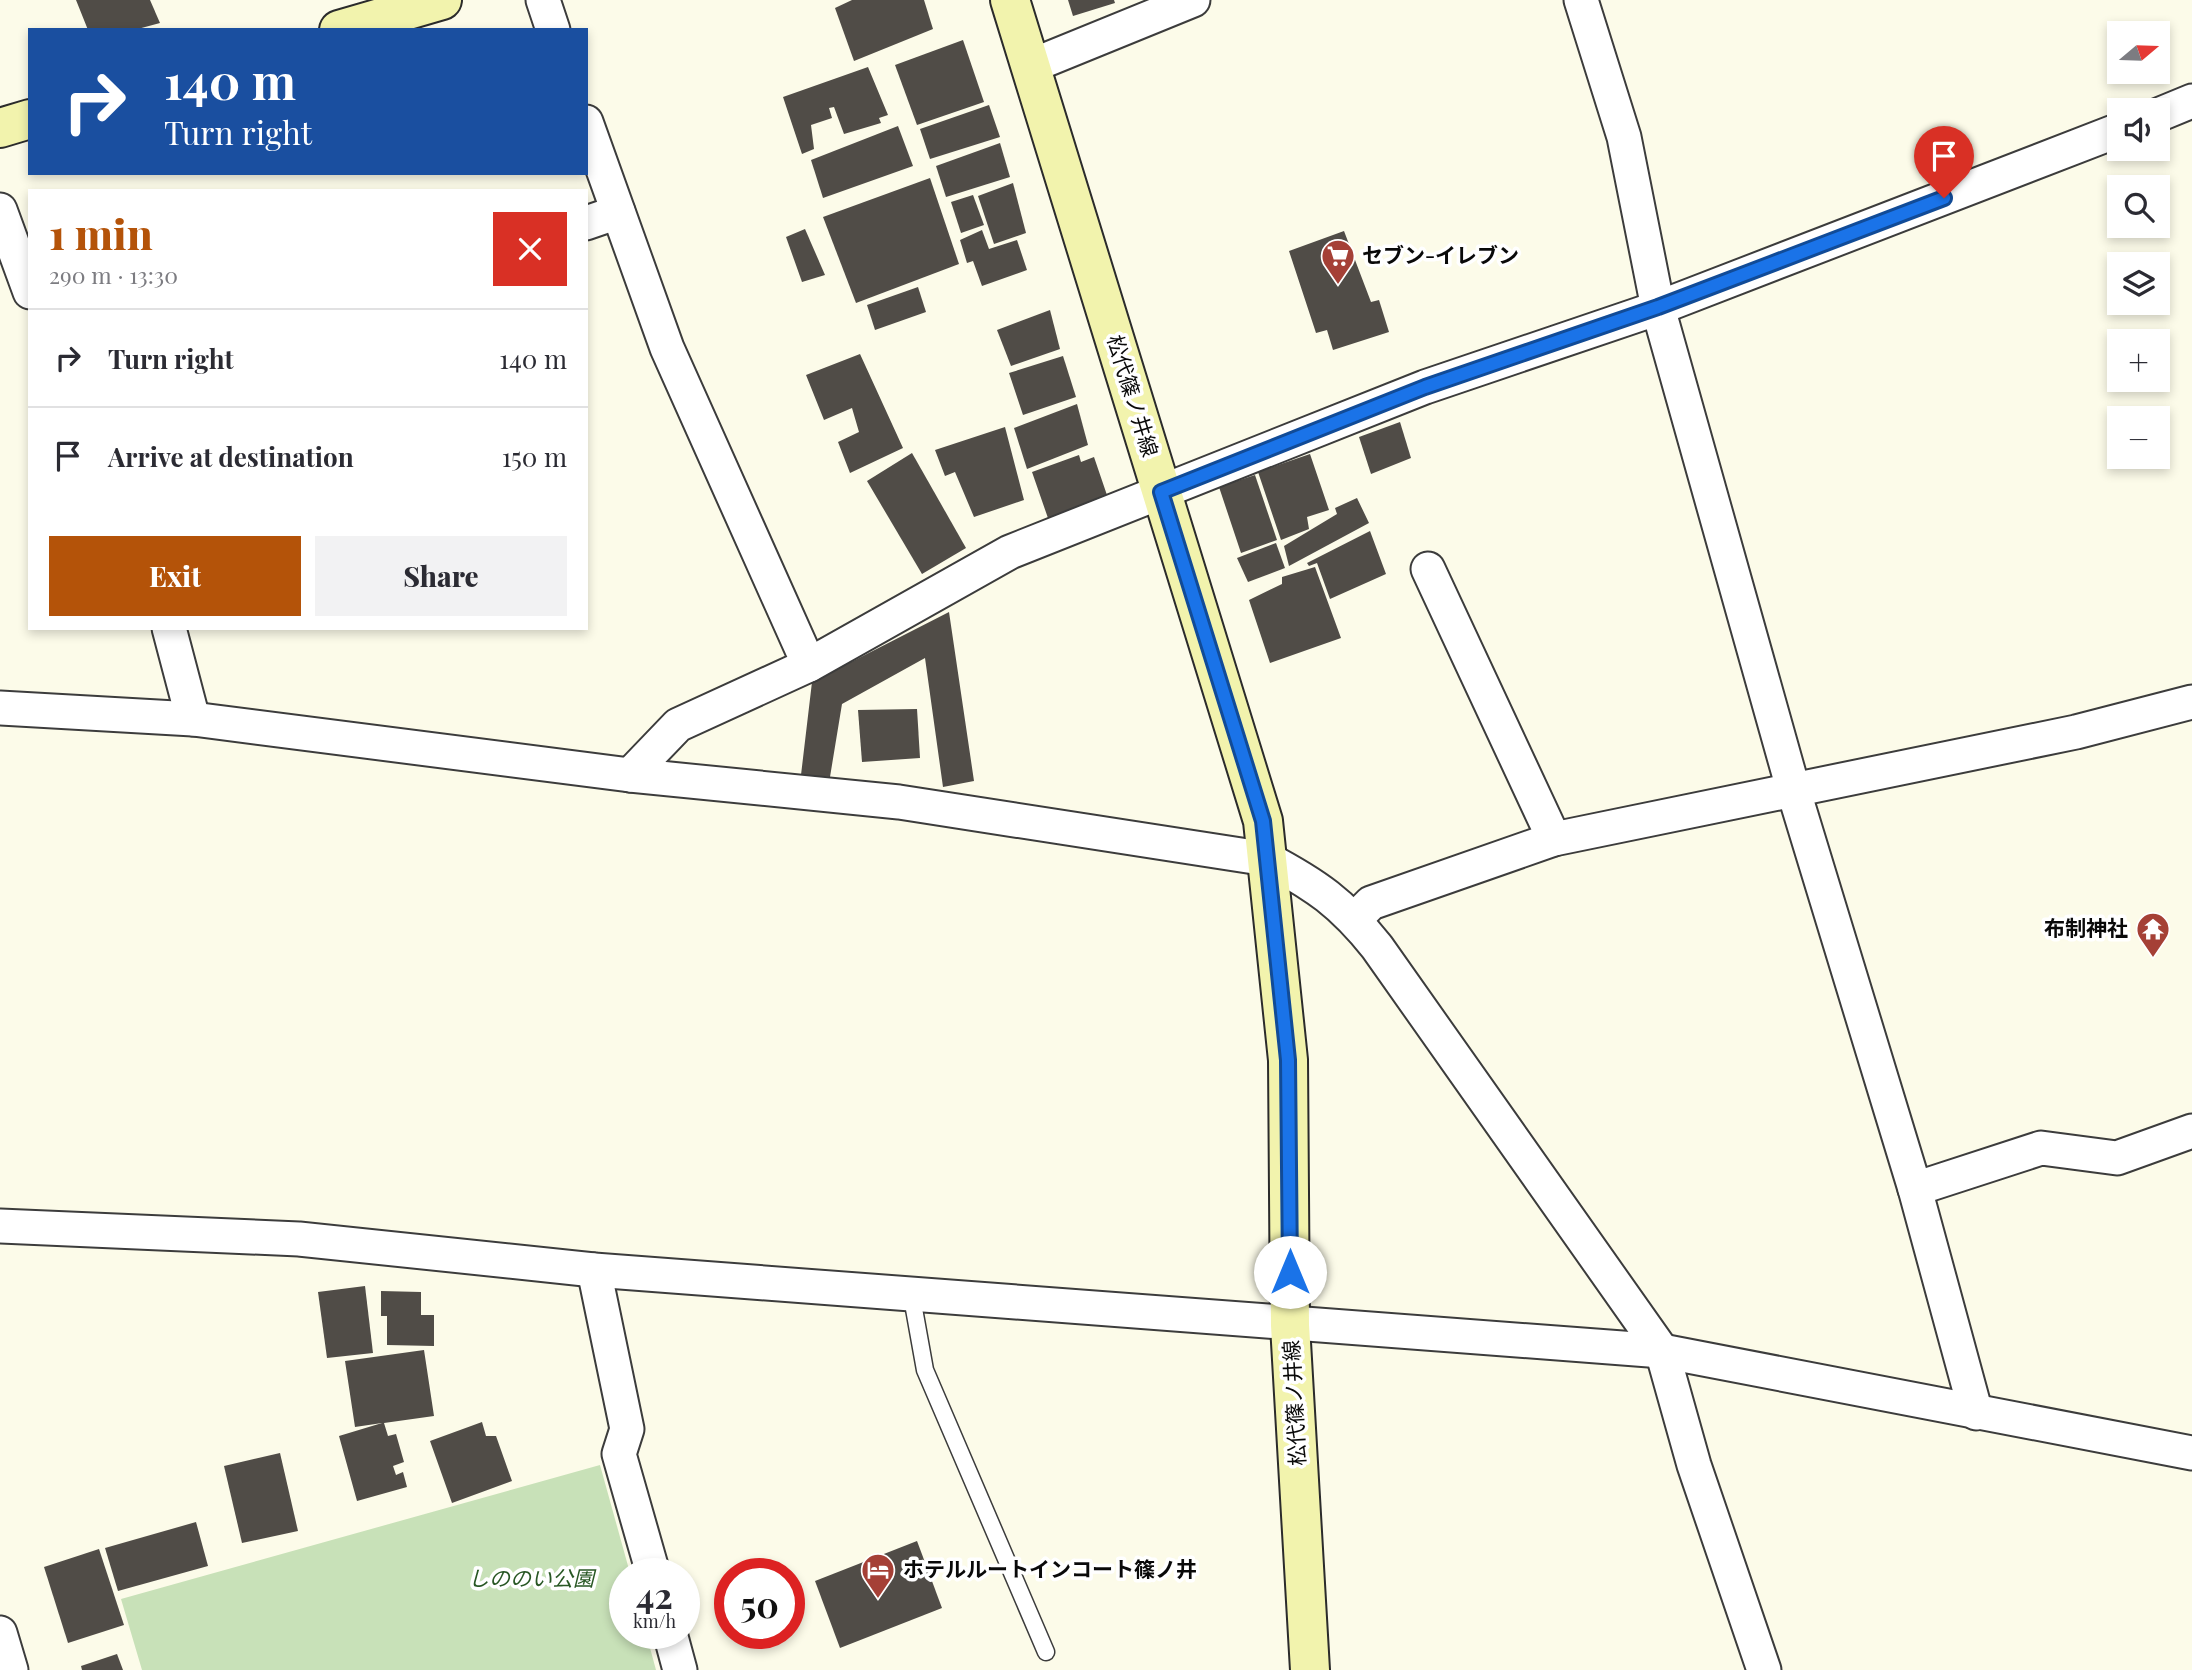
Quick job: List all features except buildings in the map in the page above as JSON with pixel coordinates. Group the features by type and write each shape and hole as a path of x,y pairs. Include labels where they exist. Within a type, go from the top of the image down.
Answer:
{"main road":[{"path":"346,28 442,0"},
{"name":"松代篠ノ井線","path":"1010,0 1263,821 1288,1060 1290,1325 1310,1670"},
{"path":"0,128 28,121"}],"street":[{"path":"543,0 552,28"},
{"path":"1031,66 1193,0"},
{"path":"1581,0 1624,136 1658,307 1794,792 1915,1189 1976,1413"},
{"path":"2170,109 2192,101"},
{"path":"588,128 667,348 809,665"},
{"path":"630,775 678,725 809,665 1010,552 1425,387 1658,307 2107,135"},
{"path":"0,210 28,287"},
{"path":"588,222 618,212"},
{"path":"1428,569 1554,839"},
{"path":"170,630 193,719"},
{"path":"1355,919 1371,903 1554,839 1794,792 2076,732 2192,702"},
{"path":"0,708 193,719 630,775 899,802 1267,859 1319,887 1355,919 1662,1351 1694,1465 1764,1670"},
{"path":"1915,1189 2041,1148 2117,1158 2192,1131"},
{"path":"0,1226 299,1239 594,1270 911,1292 1290,1325 1662,1351 2192,1453"},
{"path":"594,1270 627,1429 619,1454 649,1558"},
{"path":"0,1633 10,1670"},
{"path":"674,1649 680,1670"}],"lane":[{"path":"911,1292 925,1370 1046,1652"}],"green space":[{"name":"しののい公園","path":"600,1465 626,1558 609,1558 609,1649 650,1649 656,1670 142,1670 121,1599"}],"place":[{"name":"セブン-イレブン","path":"1338,286"},
{"name":"布制神社","path":"2153,959"},
{"name":"ホテルルートインコート篠ノ井","path":"878,1600"}],"route":[{"path":"1290,1272 1288,1060 1263,821 1161,492 1425,387 1658,307 1944,198"}]}
